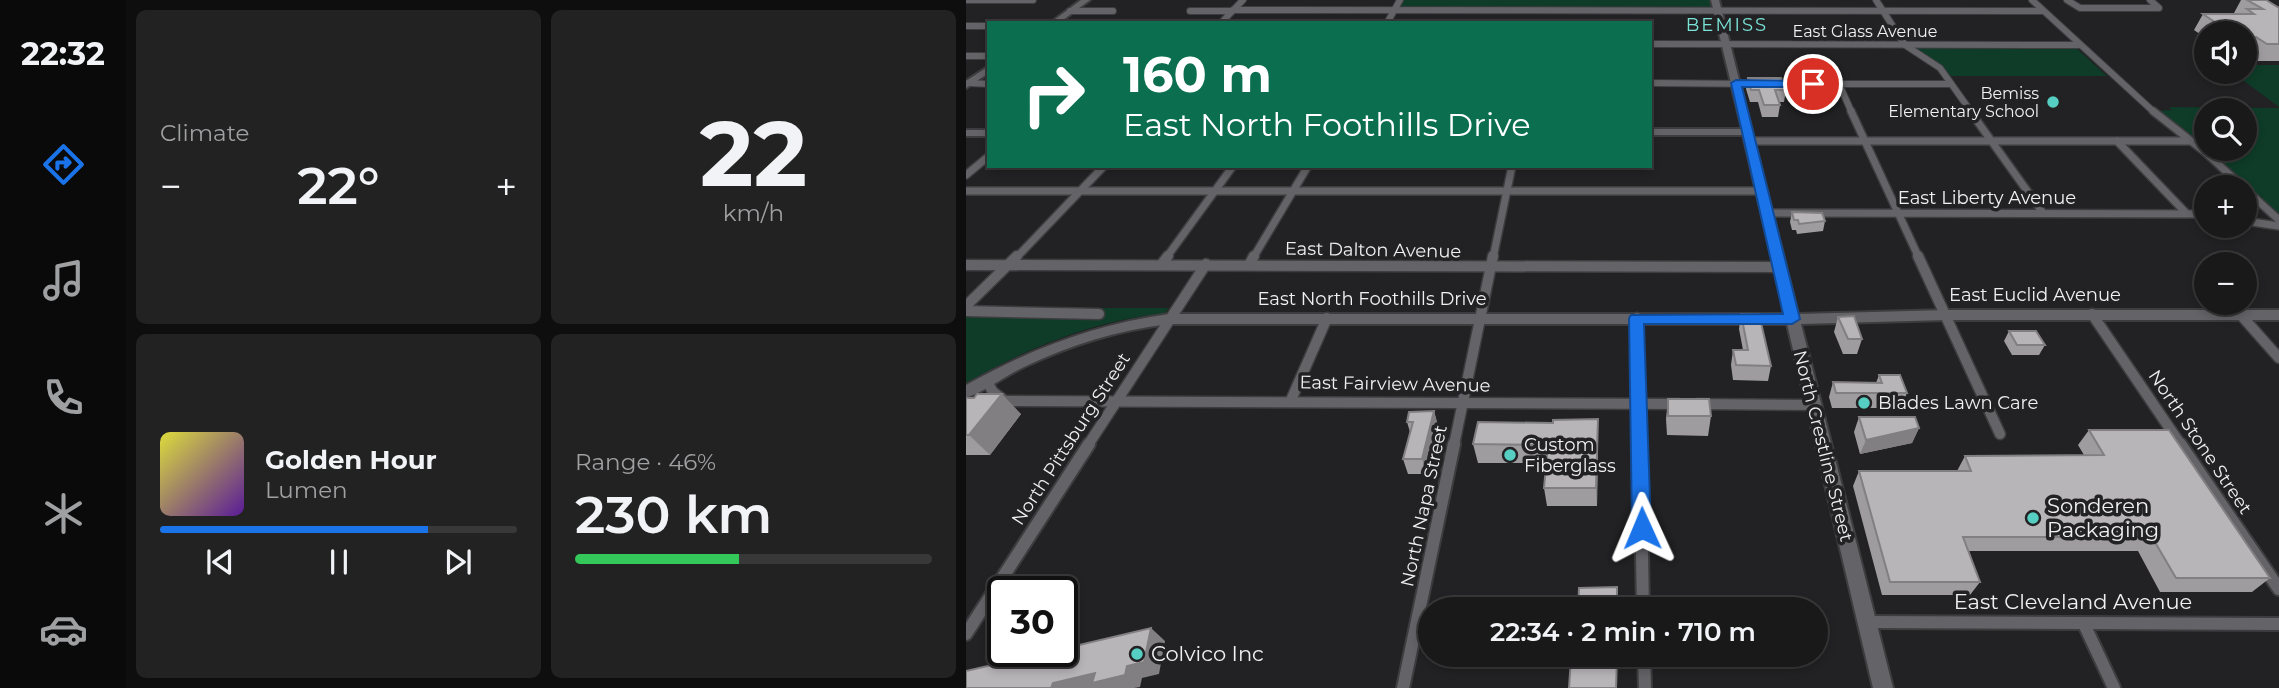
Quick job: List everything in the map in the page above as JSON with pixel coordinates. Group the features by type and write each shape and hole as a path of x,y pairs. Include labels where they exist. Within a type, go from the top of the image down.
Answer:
{"main road":[{"path":"1057,21 1086,0"},
{"name":"North Crestline Street","path":"1717,5 1883,688"},
{"path":"967,84 987,70"},
{"path":"1652,132 1749,136"},
{"path":"966,133 987,133"},
{"name":"East Euclid Avenue","path":"1792,319 2194,314"},
{"name":"East Euclid Avenue","path":"2257,314 2279,315"},
{"name":"East North Foothills Drive","path":"966,392 1052,347 1098,330 1169,319 1792,319"}],"street":[{"path":"966,0 1033,0"},
{"path":"1223,21 1243,0"},
{"path":"1388,21 1400,0"},
{"path":"1876,0 1905,45 1937,64 2043,213"},
{"path":"2032,0 2148,107 2229,175"},
{"path":"2067,0 2080,8 2159,8 2150,0"},
{"path":"1190,11 1545,10 1717,5 1882,11 2043,11"},
{"path":"1542,21 1545,10"},
{"path":"1070,11 1113,11"},
{"path":"966,26 987,26"},
{"name":"East Glass Avenue","path":"1652,44 2080,45"},
{"path":"966,56 987,56"},
{"path":"1652,83 1951,84"},
{"path":"1839,83 2000,434"},
{"path":"967,84 987,84"},
{"path":"1749,136 1865,141 2190,141"},
{"path":"2118,141 2186,213"},
{"path":"966,175 987,158"},
{"path":"966,306 1102,168"},
{"path":"1161,265 1192,226 1213,191 1231,168"},
{"path":"1249,265 1307,168"},
{"name":"North Napa Street","path":"1403,688 1512,168"},
{"path":"966,191 1762,191"},
{"path":"2257,200 2279,220"},
{"name":"East Liberty Avenue","path":"1768,213 2194,213"},
{"path":"2257,223 2279,226"},
{"name":"North Pittsburg Street","path":"966,634 1206,264"},
{"name":"East Dalton Avenue","path":"966,265 1780,267"},
{"path":"966,312 1099,314"},
{"name":"North Stone Street","path":"2092,314 2279,589"},
{"path":"2241,315 2279,358"},
{"path":"1291,400 1327,318"},
{"path":"1637,318 1643,597"},
{"name":"East Fairview Avenue","path":"986,380 993,393 1004,401 1291,400 1813,405"},
{"name":"East Cleveland Avenue","path":"1867,622 2279,624"},
{"path":"2084,624 2114,688"},
{"path":"1644,667 1645,688"}],"green space":[{"path":"1404,0 1710,0 1711,8 1399,8"},
{"path":"1914,47 2075,47 2107,76 1949,76 1942,66 1914,50"},
{"path":"2257,65 2279,65 2279,107 2248,84 2257,84"},
{"path":"2169,107 2194,107 2194,143 2156,111 2172,110"},
{"path":"2257,108 2279,108 2279,216 2257,197 2257,175 2231,175 2215,161 2257,161"},
{"path":"968,308 1169,308 1165,313 1112,322 1062,338 1014,358 966,383"}],"building":[{"path":"2247,0 2266,0 2279,8 2279,44 2267,44 2257,38 2257,21 2213,21 2203,14 2254,14 2247,9 2263,9"},
{"path":"1748,78 1781,78 1786,90 1775,90 1780,105 1764,105 1759,90 1751,90"},
{"path":"1792,212 1822,213 1825,221 1799,224 1798,220 1794,220"},
{"path":"1741,314 1759,314 1771,366 1736,365 1733,350 1748,350"},
{"path":"1854,316 1862,339 1848,339 1838,317"},
{"path":"2009,331 2036,331 2045,345 2017,345"},
{"path":"1879,375 1900,375 1907,393 1836,393 1833,382 1882,383"},
{"path":"977,394 1002,394 969,435 966,435 966,398 974,398"},
{"path":"1668,399 1709,399 1711,416 1668,416"},
{"path":"1434,411 1422,459 1403,459 1413,422 1407,422 1409,412"},
{"path":"1859,417 1915,417 1919,428 1866,440"},
{"path":"1598,419 1596,488 1544,488 1548,445 1473,444 1478,422 1553,423 1553,420"},
{"name":"Sonderen Packaging","path":"2089,430 2169,430 2270,578 2176,578 2152,537 1963,537 1980,582 1890,582 1859,471 1971,471 1965,456 2104,455"},
{"path":"1617,587 1617,597 1579,597 1579,588"},
{"path":"1151,628 1144,662 1127,666 1125,675 1092,683 1095,673 1053,683 1051,688 966,688 966,671 987,666 1078,667 1078,645"},
{"path":"1570,667 1617,667 1616,688 1569,688"}],"place":[{"name":"Bemiss Elementary School","path":"2053,102"},
{"name":"Blades Lawn Care","path":"1864,403"},
{"name":"Custom Fiberglass","path":"1510,455"},
{"name":"Sonderen Packaging","path":"2033,518"},
{"name":"Colvico Inc","path":"1137,654"}],"district":[{"name":"BEMISS","path":"1727,25"}],"route":[{"path":"1642,528 1637,318 1792,319 1736,83 1813,84"}]}
